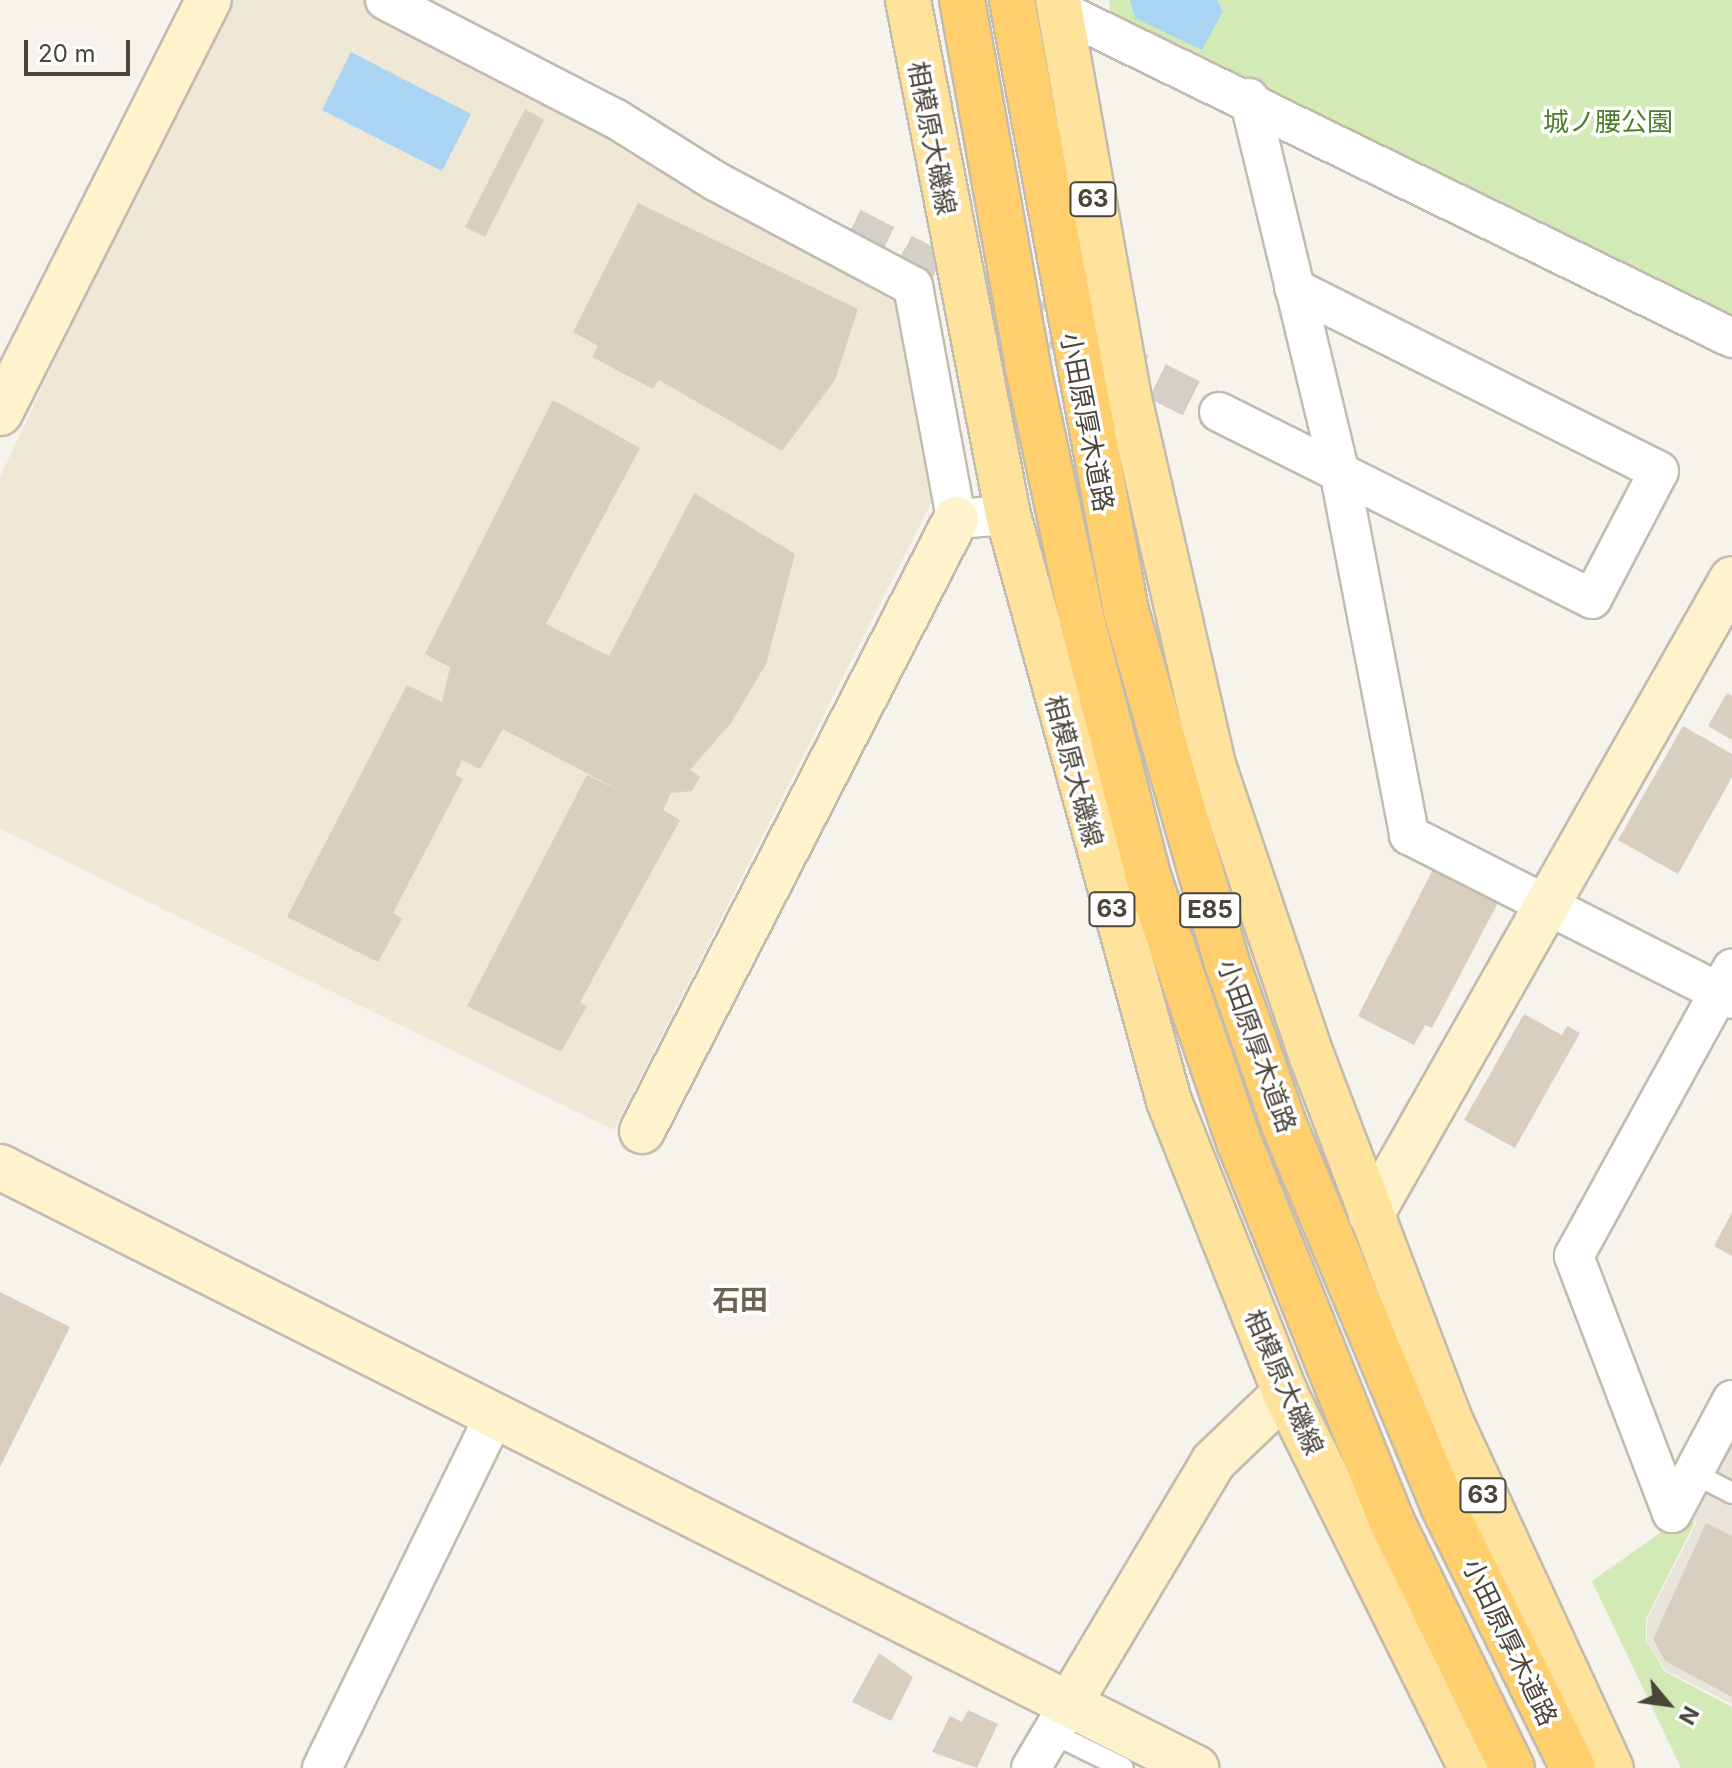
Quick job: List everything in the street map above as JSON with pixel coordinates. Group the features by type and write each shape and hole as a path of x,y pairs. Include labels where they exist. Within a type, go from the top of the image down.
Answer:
{"highway":[{"name":"小田原厚木道路","path":"962,0 1028,368 1082,620 1148,876 1240,1144 1390,1518 1512,1768"},
{"name":"小田原厚木道路","path":"1012,0 1126,611 1226,960 1284,1125 1443,1506 1573,1768"}],"main road":[{"name":"相模原大磯線","path":"908,0 1008,515 1169,1101 1285,1393 1471,1768"},
{"name":"63","path":"1059,5 1129,398 1214,768 1340,1132 1449,1418 1611,1768"}],"street":[{"path":"0,413 209,0"},
{"path":"385,0 616,119 717,182 913,286"},
{"path":"1059,5 1732,338"},
{"path":"1249,98 1340,475 1409,835 1727,987 1574,1256 1672,1513 1732,1400"},
{"path":"717,182 735,170 852,227"},
{"path":"913,286 957,262"},
{"path":"642,1131 956,519 913,286"},
{"path":"1219,412 1592,599 1659,471 1294,288"},
{"path":"956,519 1008,515"},
{"path":"1371,1215 1543,901 1732,579"},
{"path":"1340,1132 1368,1141 1417,1127"},
{"path":"0,1167 495,1415 1061,1719 1196,1768"},
{"path":"1031,1768 1213,1462 1246,1423 1285,1393"},
{"path":"322,1768 495,1415"}],"lane":[{"path":"1693,1473 1732,1493"},
{"path":"1061,1719 1123,1768"}],"shaded area":[{"path":"224,0 363,0 599,118 620,149 895,290 935,495 614,1130 0,829 0,477"},
{"path":"1727,1440 1732,1442 1732,1704 1665,1670 1647,1641 1647,1620 1697,1522 1685,1515"}],"green space":[{"name":"城ノ腰公園","path":"1109,0 1732,0 1732,316 1111,15"},
{"path":"1684,1516 1695,1522 1646,1619 1646,1640 1664,1671 1732,1707 1732,1768 1681,1768 1592,1581"}],"water":[{"path":"1130,0 1217,0 1223,11 1202,50 1135,18"},
{"path":"351,52 471,114 442,171 322,110"}],"building":[{"path":"525,109 544,120 485,237 465,227"},
{"path":"638,203 858,309 835,380 782,451 659,380 653,389 592,357 598,346 573,332"},
{"path":"553,400 640,448 546,624 609,656 694,493 795,554 766,664 731,723 690,770 700,777 692,791 671,793 663,810 680,820 580,1002 587,1006 561,1052 467,1006 587,775 626,794 503,729 480,769 462,760 455,775 463,779 393,913 402,919 378,962 287,917 407,685 442,702 450,667 425,654"},
{"path":"1727,693 1732,696 1732,740 1708,726"},
{"path":"1683,726 1732,754 1732,777 1678,874 1618,840"},
{"path":"1434,867 1499,901 1432,1028 1425,1025 1414,1045 1358,1016"},
{"path":"1524,1014 1562,1035 1567,1026 1580,1033 1515,1148 1464,1120"},
{"path":"1732,1212 1732,1256 1714,1246"},
{"path":"0,1292 70,1327 0,1467"},
{"path":"1706,1523 1732,1536 1732,1697 1665,1661 1653,1639"},
{"path":"879,1653 913,1677 891,1721 852,1702"},
{"path":"968,1710 998,1724 977,1768 932,1752 950,1716 962,1722"}],"tunnel":[{"path":"852,227 1219,412"}],"district":[{"name":"石田","path":"740,1300"}]}
